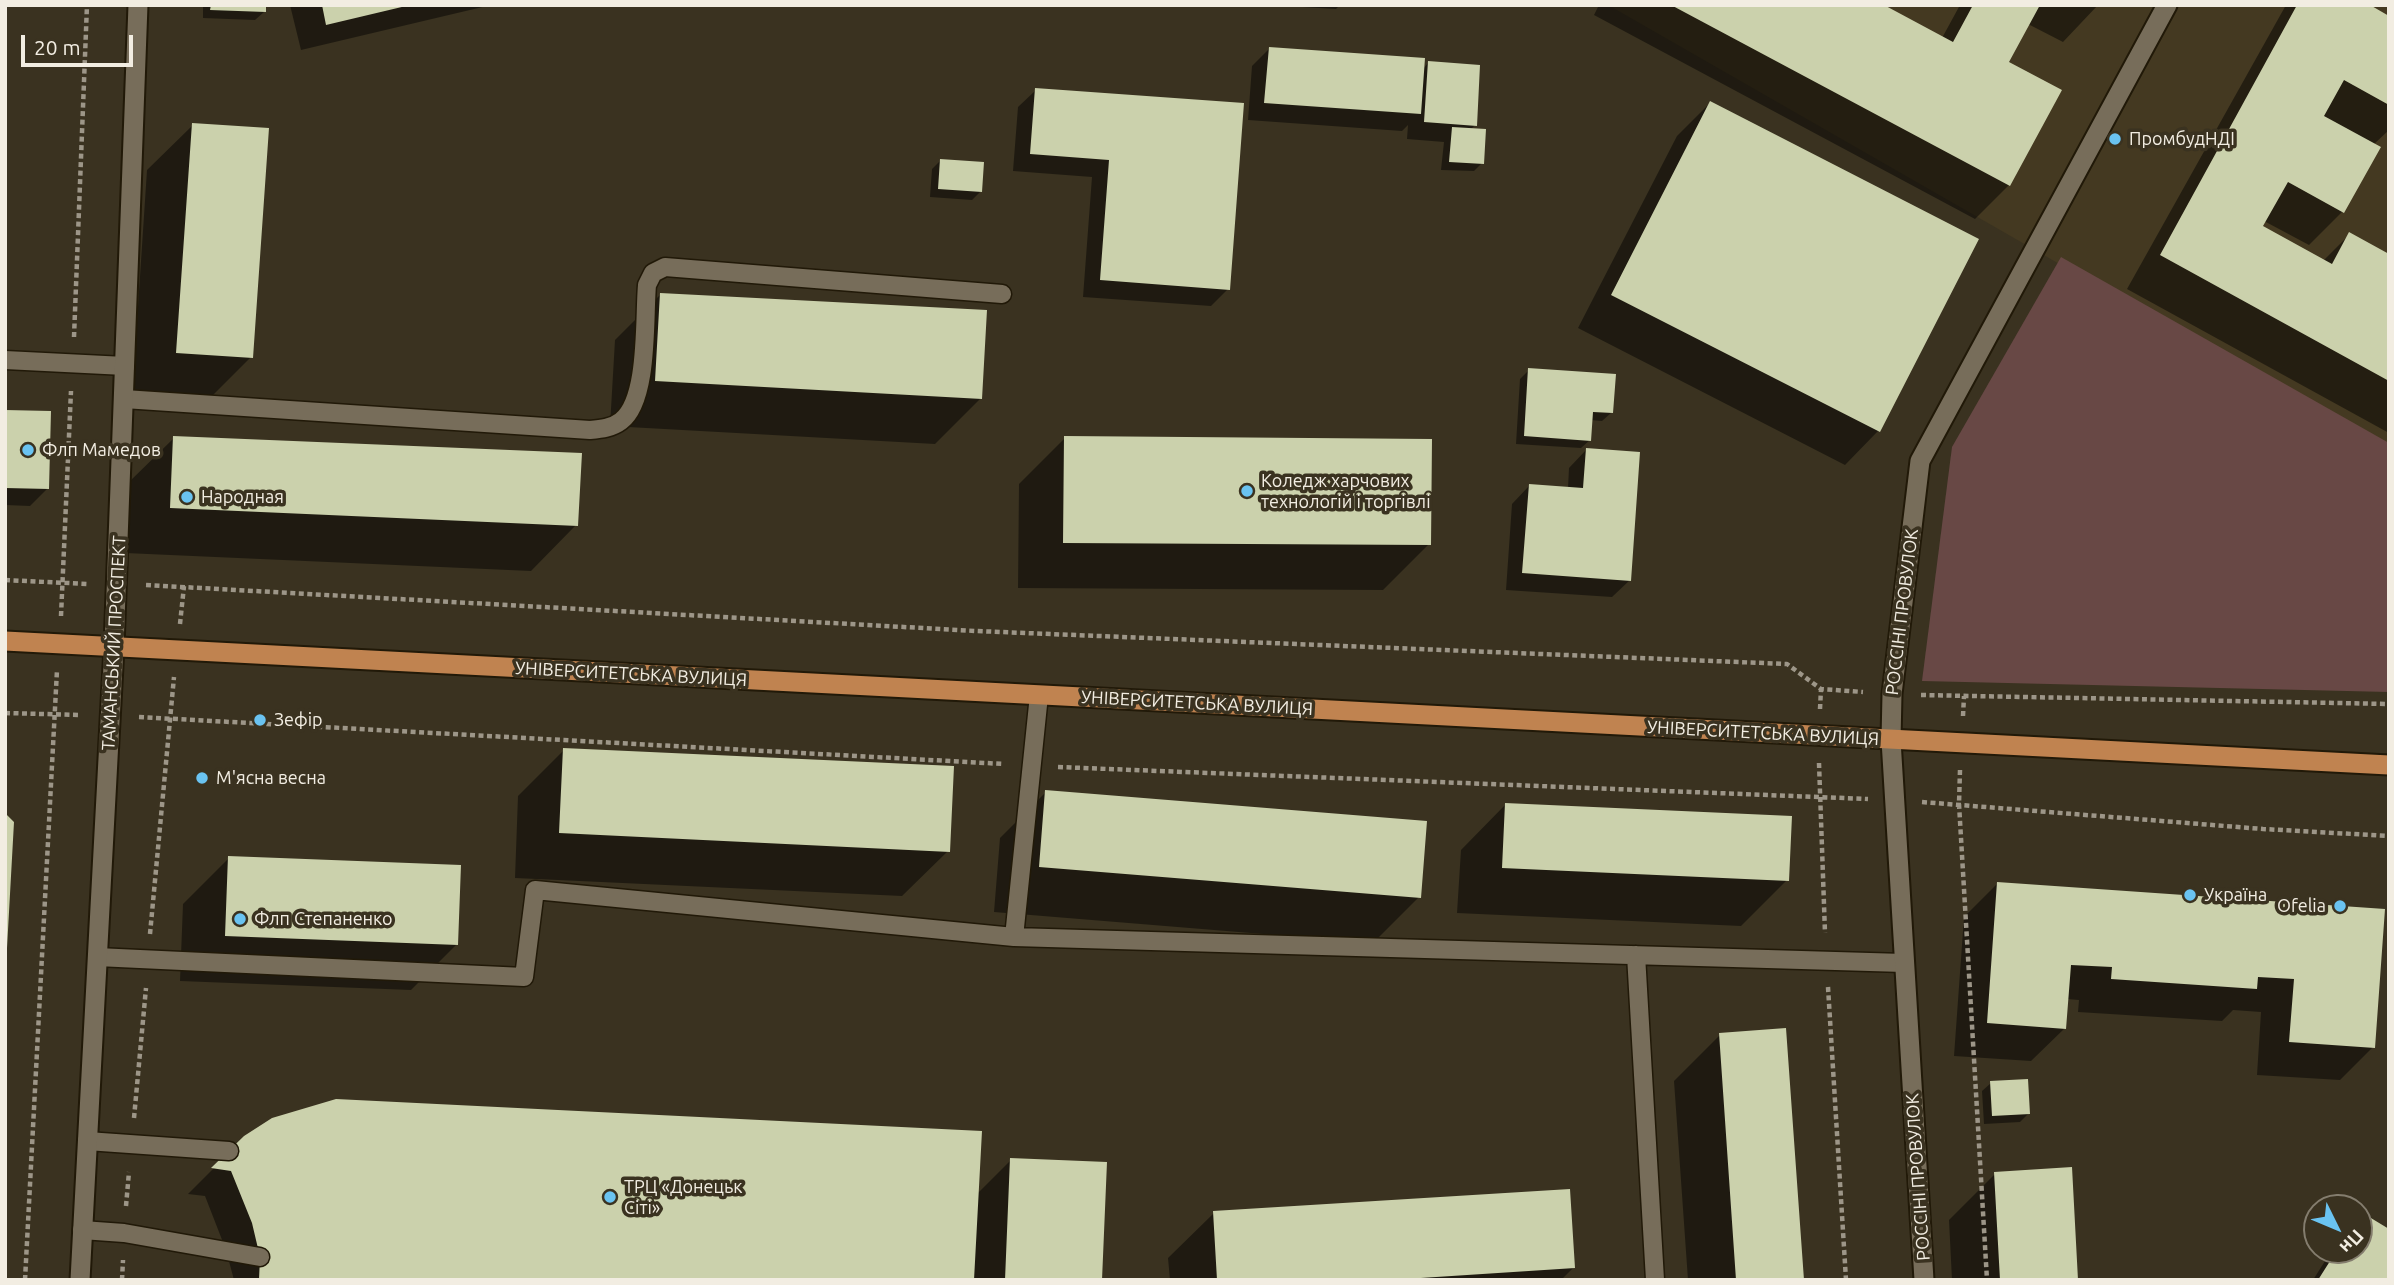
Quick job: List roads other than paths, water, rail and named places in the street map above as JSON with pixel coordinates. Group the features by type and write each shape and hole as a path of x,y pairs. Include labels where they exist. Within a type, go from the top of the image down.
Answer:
{"main road":[{"name":"УНІВЕРСИТЕТСЬКА ВУЛИЦЯ","path":"5,641 2389,765"}],"street":[{"name":"ТАМАНСЬКИЙ ПРОСПЕКТ","path":"80,1280 111,716 138,5"},
{"name":"РОССІНІ ПРОВУЛОК","path":"1924,1280 1891,740 1892,694 1920,461 2167,5"}],"lane":[{"path":"124,400 590,430 607,428 621,421 638,397 647,285 653,273 665,267 1002,293"},
{"path":"5,360 125,366"},
{"path":"1014,937 1039,695"},
{"path":"97,957 524,977 535,890 1014,937 1904,963"},
{"path":"1636,955 1655,1280"},
{"path":"87,1141 229,1151"},
{"path":"82,1230 124,1233 260,1257"}],"place":[{"name":"ПромбудНДІ","path":"2115,139"},
{"name":"Флп Мамедов","path":"28,450"},
{"name":"Коледж харчових технологій і торгівлі","path":"1247,491"},
{"name":"Народная","path":"187,497"},
{"name":"Зефір","path":"260,720"},
{"name":"М'ясна весна","path":"202,778"},
{"name":"Україна","path":"2190,895"},
{"name":"Ofelia","path":"2340,906"},
{"name":"Флп Степаненко","path":"240,919"},
{"name":"ТРЦ «Донецьк Сіті»","path":"610,1197"}]}
